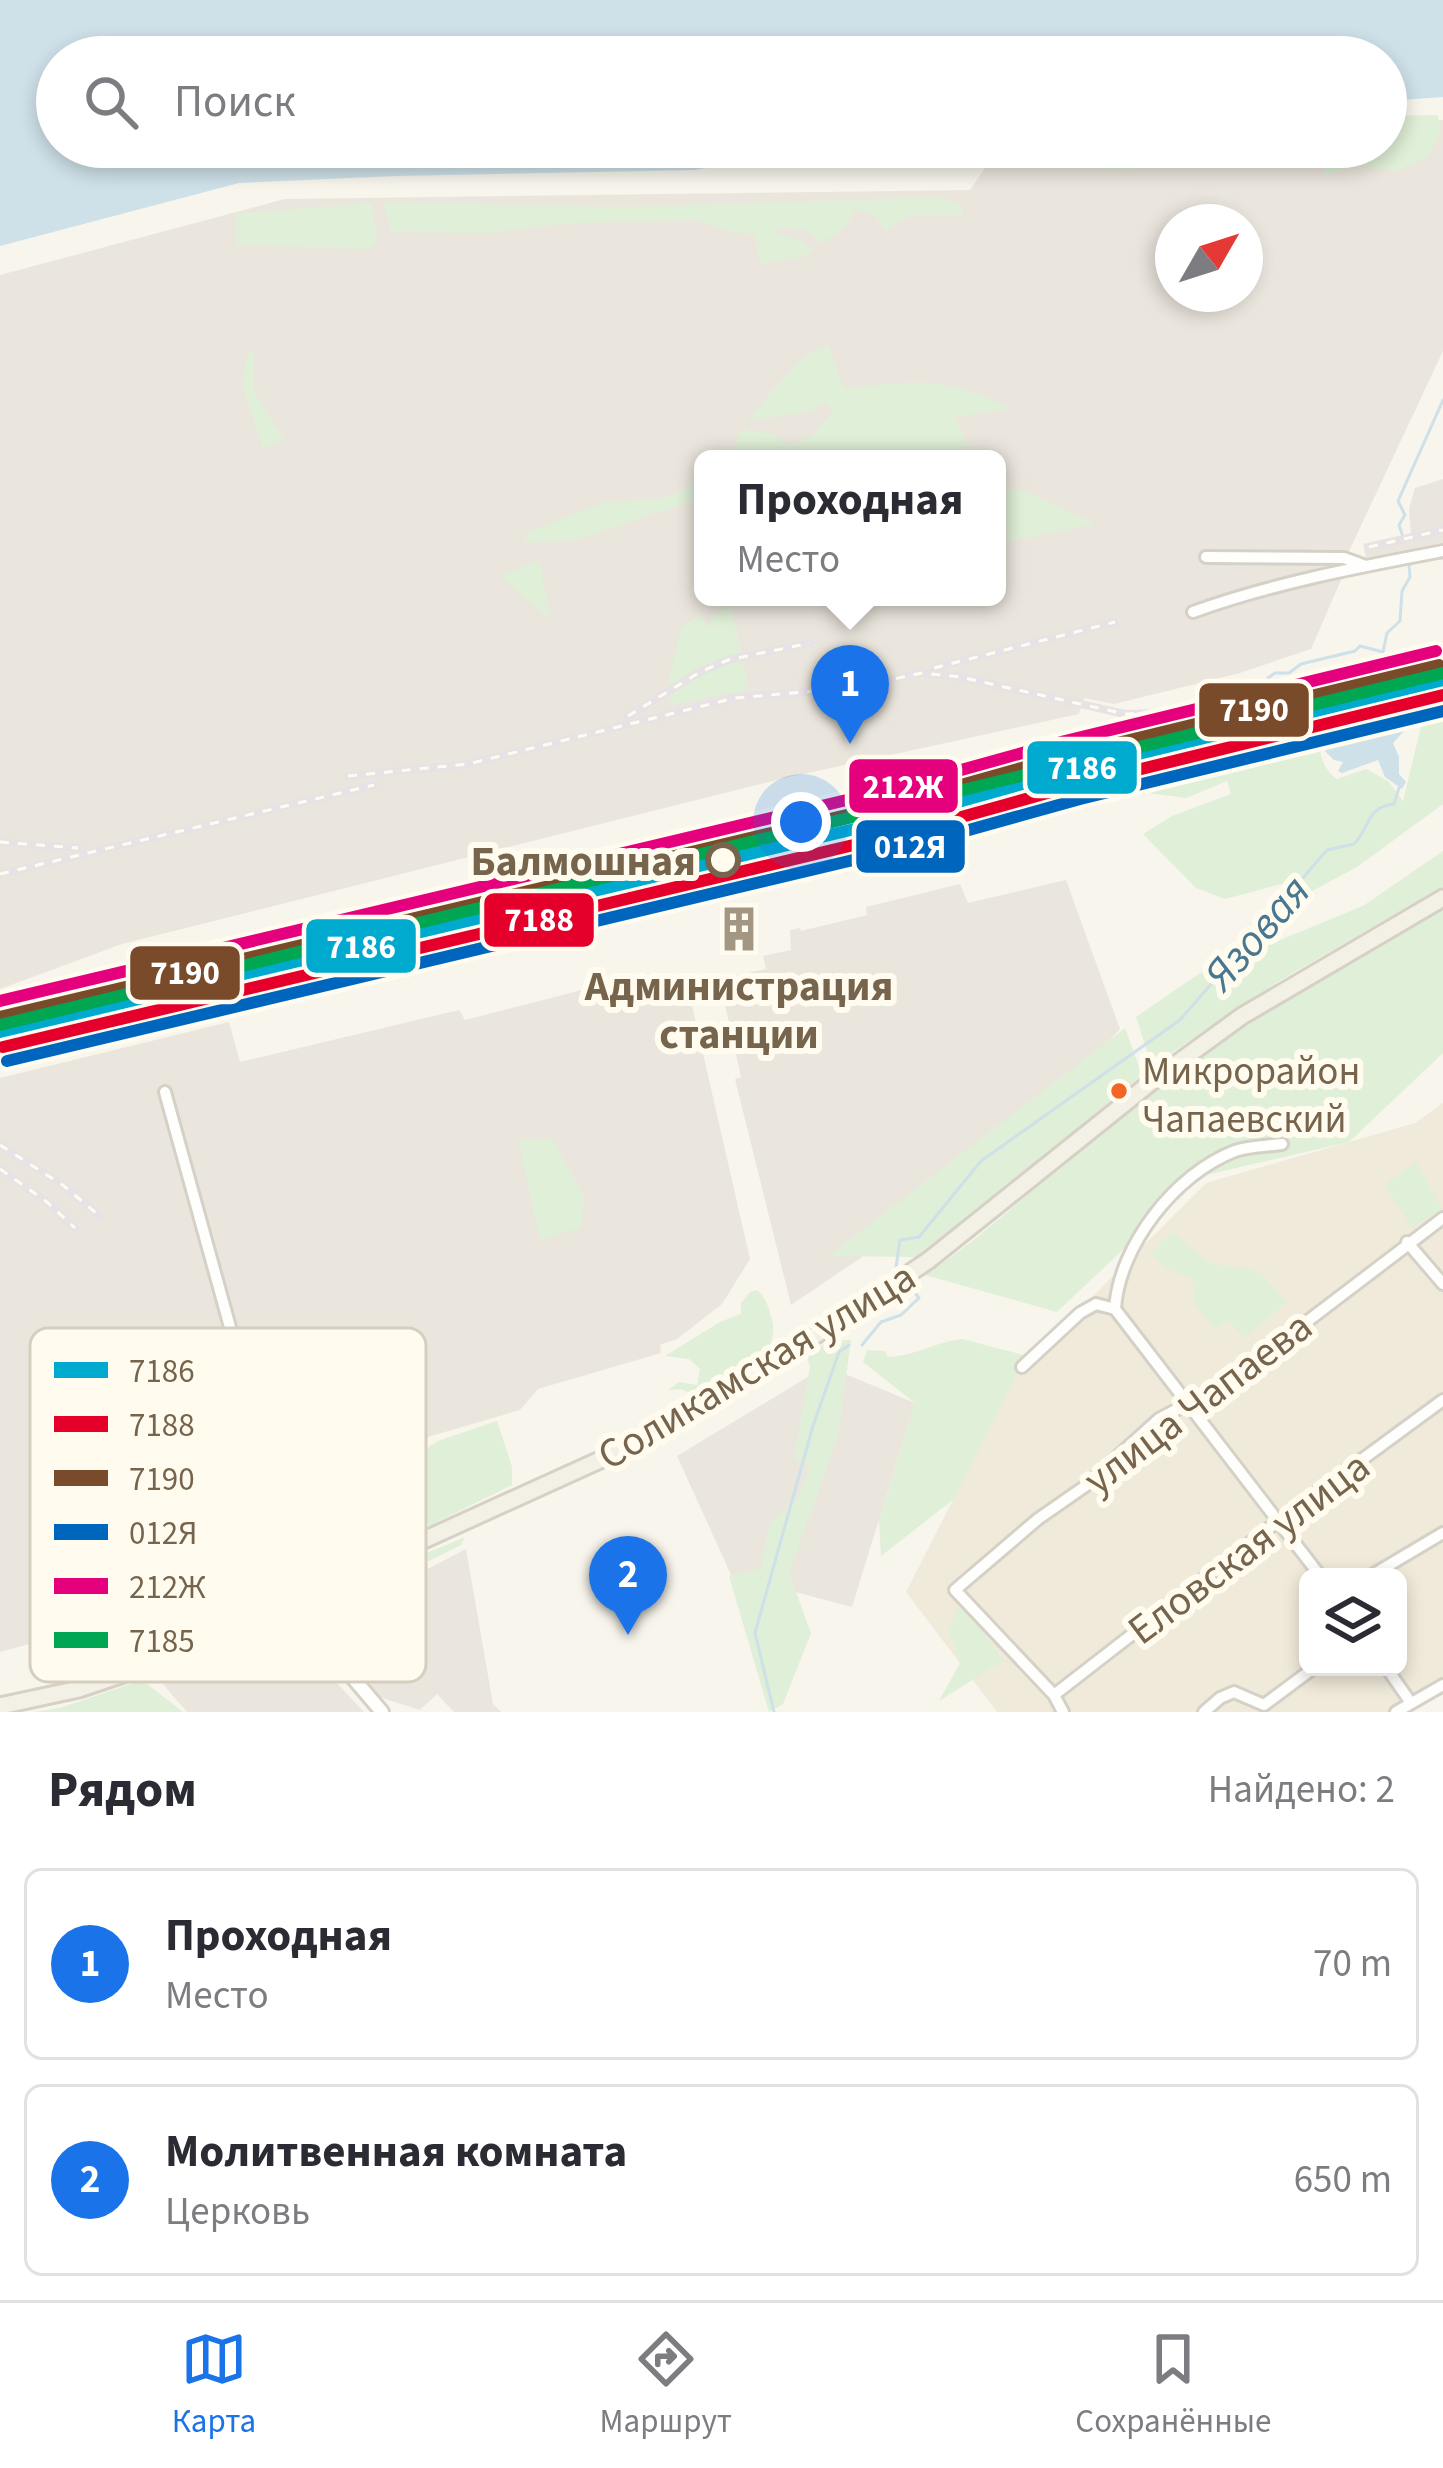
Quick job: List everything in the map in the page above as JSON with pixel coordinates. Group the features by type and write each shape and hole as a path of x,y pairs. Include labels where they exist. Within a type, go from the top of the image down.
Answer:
{"main road":[{"name":"Соликамская улица","path":"426,1539 655,1435 880,1294 1242,1016 1443,898"},
{"name":"Соликамская улица","path":"0,1706 100,1682"}],"street":[{"path":"1193,612 1227,599 1366,565 1443,551"},
{"path":"1206,557 1344,558 1366,565"},
{"path":"165,1092 230,1328"},
{"path":"1115,1309 1117,1284 1156,1213 1193,1176 1236,1151 1282,1144"},
{"name":"улица Чапаева","path":"1054,1695 955,1590 1038,1519 1084,1487 1159,1419 1225,1384 1443,1218"},
{"path":"1408,1242 1443,1284"},
{"path":"1022,1367 1080,1313 1096,1304 1115,1309 1314,1568"},
{"name":"Еловская улица","path":"1054,1695 1443,1400"},
{"path":"1385,1568 1443,1533"},
{"path":"1204,1712 1234,1692 1264,1705 1303,1676"},
{"path":"1394,1676 1418,1705"},
{"path":"356,1682 382,1712"},
{"path":"1396,1712 1418,1705 1443,1685"},
{"path":"1054,1695 1063,1712"}],"shaded area":[{"path":"0,0 1443,0 1443,97 1407,100 1407,36 36,36 36,168 706,168 239,183 0,246"},
{"path":"1443,120 1443,351 1343,564 1342,578 1311,649 1240,673 1114,704 1084,698 1079,714 785,778 122,944 0,989 0,275 285,199 970,190 985,168 1407,168 1407,123"},
{"path":"1443,479 1443,543 1366,558 1363,544 1411,534 1409,509 1415,488"},
{"path":"1378,714 1402,714 1407,720 1406,729 1393,743 1399,774 1406,782 1402,789 1385,777 1378,760 1342,773 1338,771 1343,762 1324,750 1325,727"},
{"path":"1066,880 1120,1029 976,1180 791,1305 735,1079 741,1077 719,978 766,969 763,956 791,950 790,930 867,915 866,907 960,884 968,903"},
{"path":"648,973 686,979 750,1259 722,1304 677,1339 660,1345 661,1353 538,1389 520,1410 426,1437 426,1328 30,1328 30,1644 0,1652 0,1078 229,1022 240,1062 459,1010 465,1020"},
{"path":"1443,1103 1443,1678 1398,1705 1401,1712 997,1712 906,1592 1019,1370 1206,1183 1415,1123"},
{"path":"826,1366 915,1403 852,1607 731,1575 677,1456"},
{"path":"466,1549 493,1704 501,1712 454,1712 437,1694 420,1710 382,1698 363,1682 426,1682 426,1570"},
{"path":"161,1682 336,1682 364,1712 187,1712"}],"green space":[{"path":"1437,115 1442,127 1429,156 1407,166 1407,116"},
{"path":"1324,168 1352,168 1325,176"},
{"path":"939,197 962,206 962,215 910,216 885,231 874,214 855,210 845,227 821,244 807,230 778,227 777,233 813,250 807,256 760,264 755,234 694,220 573,223 490,233 392,232 383,202 617,207"},
{"path":"371,203 378,241 369,249 237,245 236,214"},
{"path":"829,346 844,389 928,383 967,390 1009,409 954,417 970,449 733,450 742,429 773,434 789,446 813,435 833,411 827,402 810,411 748,421 796,366"},
{"path":"254,351 253,390 284,440 263,449 243,385 246,357"},
{"path":"694,484 694,500 577,540 525,543 529,532 604,502 666,498"},
{"path":"1006,487 1027,492 1095,524 1006,542"},
{"path":"539,560 550,619 500,576"},
{"path":"731,606 749,690 669,705 669,676 681,628 699,615 711,629 711,619"},
{"path":"1443,685 1443,804 1357,867 1299,898 1293,881 1225,899 1196,888 1143,834 1172,816 1231,794 1227,781 1186,798 1116,789 1263,733 1317,728 1321,756 1331,774 1337,779 1366,769 1388,781 1403,801 1429,693"},
{"path":"1443,851 1443,887 1279,981 1152,1066 1136,1017 1200,973 1363,906"},
{"path":"1443,909 1443,1053 1349,1142 1201,1176 1057,1312 925,1275 1194,1059"},
{"path":"1125,1028 1142,1075 950,1233 917,1257 828,1256"},
{"path":"518,1139 553,1140 584,1196 581,1228 540,1240"},
{"path":"1416,1162 1443,1209 1412,1228 1384,1185"},
{"path":"1172,1232 1211,1264 1258,1270 1287,1302 1245,1337 1227,1321 1215,1330 1195,1305 1192,1279 1165,1268 1151,1253"},
{"path":"757,1290 767,1305 773,1331 763,1355 699,1397 681,1389 668,1390 679,1382 697,1385 700,1369 689,1359 665,1356 741,1314 741,1303"},
{"path":"962,1339 1024,1355 1019,1370 954,1499 881,1556 879,1520 915,1403 863,1362 867,1350 898,1356"},
{"path":"851,1340 838,1435 789,1573 811,1633 783,1704 769,1712 729,1576 761,1568 770,1523 797,1499 810,1466 794,1457 810,1367 807,1356 828,1341"},
{"path":"497,1421 512,1467 512,1485 429,1526 426,1449"},
{"path":"465,1537 461,1545 426,1562 426,1553"},
{"path":"961,1603 1004,1660 939,1701 960,1663 948,1629"},
{"path":"145,1682 183,1712 33,1712"}],"waterway":[{"name":"Язовая","path":"1402,534 1399,525 1405,515 1398,501 1443,400"},
{"name":"Язовая","path":"1324,733 1287,731 1268,678 1360,646 1383,652 1387,633 1400,621 1409,565"},
{"name":"Язовая","path":"900,1274 896,1267 900,1240 919,1237 981,1161 1180,1020 1327,850 1354,844 1373,814 1394,804 1399,788"},
{"name":"Язовая","path":"862,1345 881,1322 901,1315 919,1298 906,1281"},
{"name":"Язовая","path":"774,1712 755,1633 813,1426 839,1352 849,1345"}],"railway":[{"path":"1369,547 1443,530"},
{"path":"934,668 1115,622"},
{"path":"628,716 728,660 810,643"},
{"path":"1262,701 1443,658"},
{"path":"348,776 468,764 735,698 851,688 922,673 960,677 1125,714 1188,712 1277,697"},
{"path":"931,837 1047,805 1185,750"},
{"path":"0,874 374,785"},
{"path":"0,842 78,848"},
{"path":"0,1145 64,1186 101,1217"},
{"path":"0,1169 75,1228"}],"transit line":[{"name":"212Ж","path":"0,1001 893,789 1065,741 1436,651"},
{"name":"7190","path":"0,1017 897,803 1068,755 1439,665"},
{"name":"7185","path":"0,1025 1443,673"},
{"name":"7186","path":"0,1032 901,818 1072,770 1443,680"},
{"name":"7188","path":"3,1047 904,833 1076,785 1443,695"},
{"name":"012Я","path":"7,1061 908,847 1080,799 1443,711"}],"place":[{"name":"Проходная","path":"850,744"},
{"name":"Балмошная","path":"723,860"},
{"name":"Администрация станции","path":"739,929"},
{"name":"Микрорайон Чапаевский","path":"1119,1091"},
{"name":"Молитвенная комната","path":"628,1635"}]}
